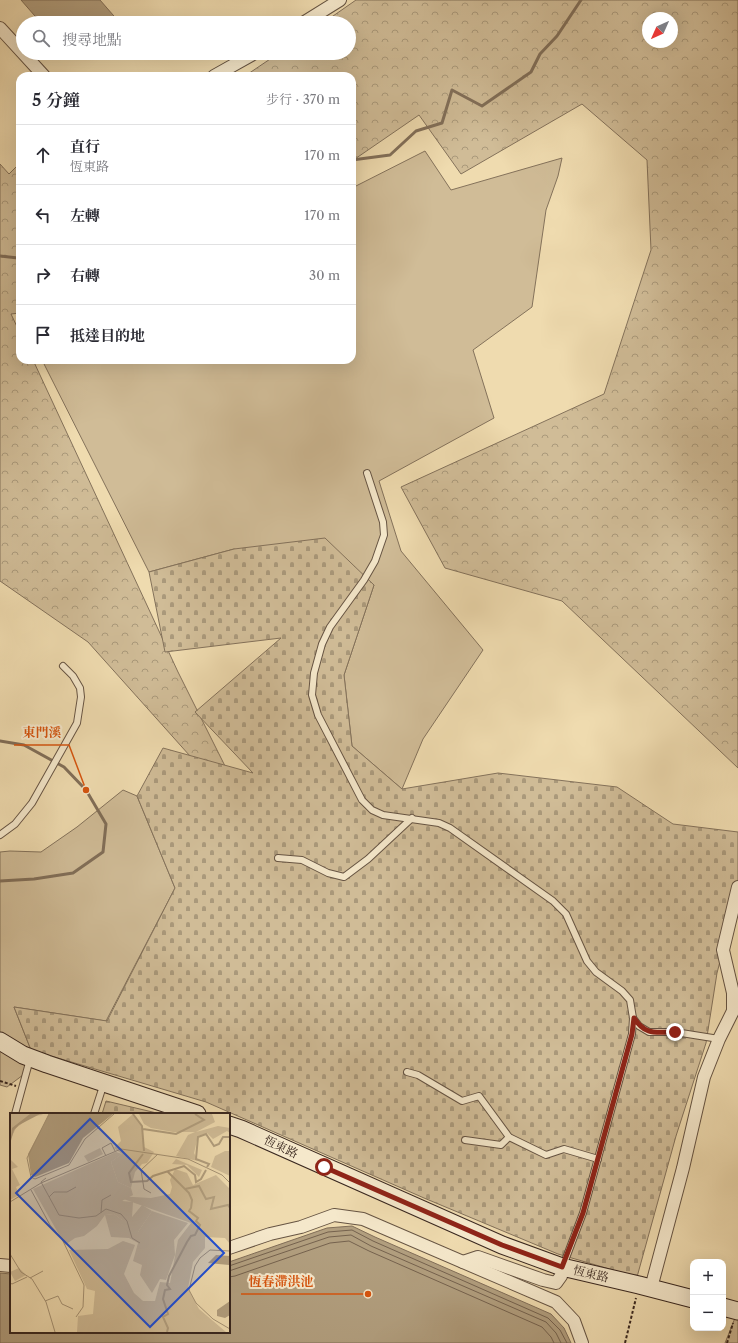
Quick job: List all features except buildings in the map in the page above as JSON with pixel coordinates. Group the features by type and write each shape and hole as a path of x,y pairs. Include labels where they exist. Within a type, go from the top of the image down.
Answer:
{"main road":[{"path":"0,1041 23,1055 47,1064 194,1113"},
{"name":"恆東路","path":"230,1125 502,1245 562,1267 690,1298"}],"street":[{"path":"314,16 340,0"},
{"path":"0,28 16,45"},
{"path":"29,60 40,72"},
{"path":"221,72 243,60"},
{"path":"645,1287 683,1168 704,1077 719,1039 733,1011 733,993 723,950 738,887"},
{"path":"230,1248 270,1234 301,1227 334,1215 362,1219 556,1302 574,1321 582,1343"},
{"path":"463,1262 478,1257 543,1280 556,1283 561,1276 562,1267"},
{"path":"0,1265 10,1266"}],"lane":[{"path":"367,473 383,522 384,535 375,561 364,580 330,627 322,644 314,673 312,695 318,715 362,800 372,810 383,815 439,823 450,828 553,901 566,914 587,960 596,972 622,991 630,1000 634,1018 639,1026 649,1032 675,1032 719,1039"},
{"path":"0,834 15,824 32,803 76,722 81,697 80,688 73,676 63,666"},
{"path":"278,858 302,860 328,873 344,877 368,860 412,818"},
{"path":"562,1267 583,1213 632,1034 634,1018"},
{"path":"15,1113 31,1058"},
{"path":"407,1072 418,1074 462,1101 479,1096 509,1137 546,1156 564,1149 598,1159"},
{"path":"94,1113 104,1082"},
{"path":"465,1140 502,1145 509,1137"}],"path":[{"path":"0,1081 22,1089"},
{"path":"625,1343 645,1287"},
{"path":"727,1343 733,1309"}],"green space":[{"path":"356,0 738,0 738,768 562,601 445,568 401,487 604,394 651,250 647,160 582,104 461,174 419,115 356,158 356,72 251,72 269,60 356,60 356,16 333,16"},
{"path":"425,151 451,190 562,158 558,176 546,210 532,307 473,350 494,418 379,481 401,551 483,650 423,739 402,789 352,746 344,675 374,585 234,549 149,572 44,364 356,364 356,186"},
{"path":"0,164 9,174 16,167 16,313 11,314 16,325 16,364 35,364 178,672 258,832 88,642 0,581"},
{"path":"325,538 374,585 344,675 352,746 402,789 498,773 617,787 673,824 738,832 738,892 717,973 706,1043 676,1136 637,1277 558,1254 424,1198 206,1102 31,1050 14,1007 107,1021 175,888 137,796 163,748 253,773 195,712 281,638 165,652 149,572 234,549"},
{"path":"123,790 137,796 175,888 106,1021 14,1007 31,1050 23,1075 7,1087 0,1085 0,852 41,852 77,827"},
{"path":"106,1101 157,1113 102,1113"},
{"path":"735,1318 738,1319 738,1343 725,1343"}],"water":[{"path":"21,0 100,0 114,16 35,16"},
{"path":"352,1226 551,1314 564,1328 571,1343 0,1343 0,1273 10,1274 10,1333 230,1333 230,1262 327,1228"}],"waterway":[{"path":"356,159 390,155 416,131 442,123 452,90 482,106 531,72 540,54 557,36 581,0"},
{"path":"0,256 16,258"},
{"path":"0,741 24,745 64,767 86,790 106,824 103,852 73,873 34,879 0,881"}],"place":[{"name":"東門溪","path":"86,790"},
{"name":"恆春滯洪池","path":"368,1294"}],"route":[{"path":"324,1167 502,1245 562,1267 583,1213 632,1034 634,1018 639,1026 649,1032 675,1032"}]}
